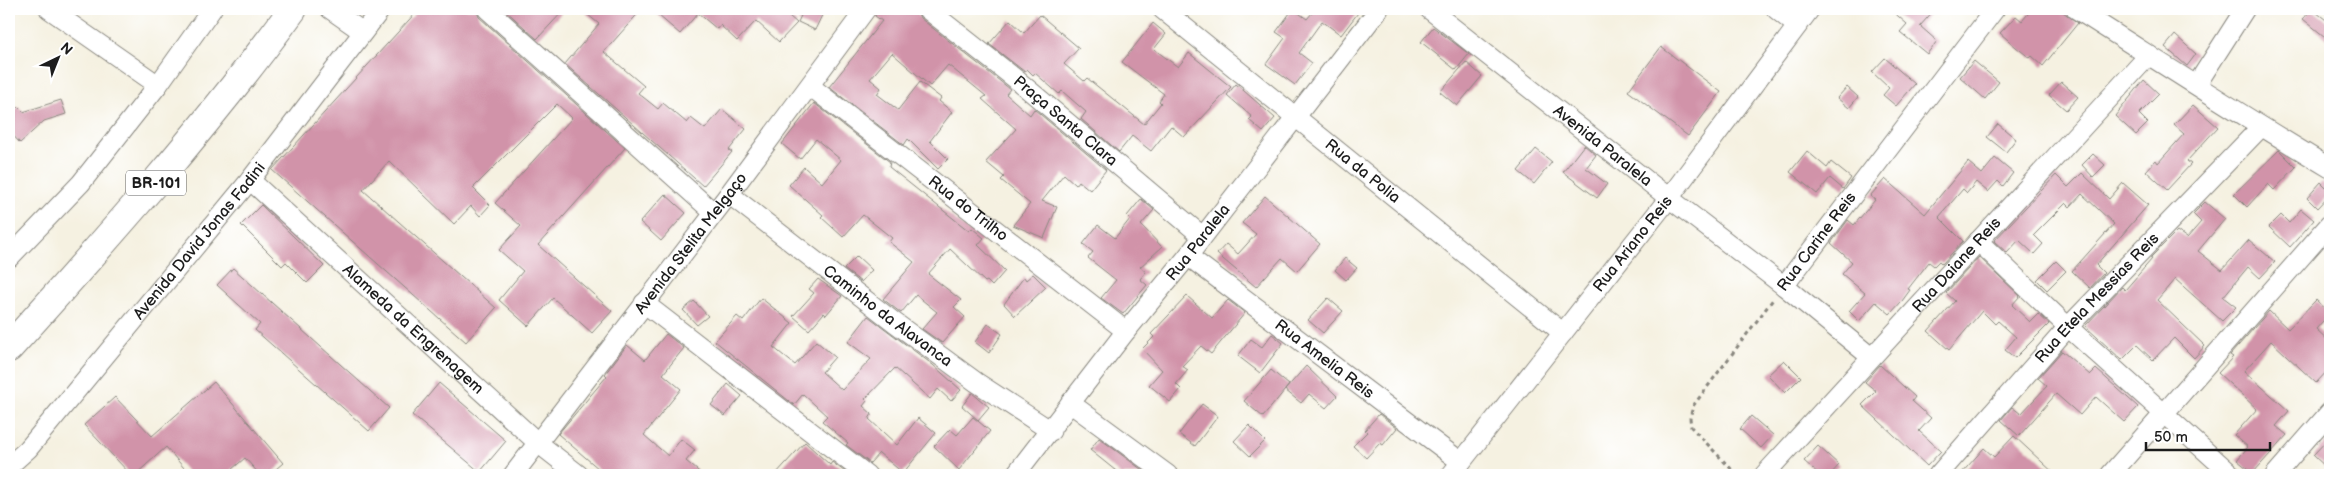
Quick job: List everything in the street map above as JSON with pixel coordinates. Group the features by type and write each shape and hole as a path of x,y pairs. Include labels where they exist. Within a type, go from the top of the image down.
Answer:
{"highway":[{"name":"BR-101","path":"9,348 150,190 241,80 293,9"}],"street":[{"path":"48,9 158,85"},
{"path":"9,258 81,183 158,85 212,9"},
{"path":"330,9 363,32"},
{"name":"Avenida David Jonas Fadini","path":"9,466 34,442 250,180 381,9"},
{"path":"487,9 713,212"},
{"name":"Avenida Stelita Melgaço","path":"513,475 713,212 729,194 866,9"},
{"name":"Praça Santa Clara","path":"926,9 1024,87 1202,236"},
{"name":"Rua da Polia","path":"1162,9 1563,333"},
{"name":"Rua Paralela","path":"1015,475 1051,431 1070,403 1126,331 1188,256 1379,9"},
{"name":"Avenida Paralela","path":"1430,9 1669,198 1784,286 1871,357"},
{"path":"1776,9 1797,26"},
{"name":"Rua Ariano Reis","path":"1456,468 1669,198 1810,9"},
{"name":"Rua Carine Reis","path":"1784,286 1995,9"},
{"path":"2076,9 2197,84 2261,127 2330,168"},
{"path":"2197,84 2245,9"},
{"name":"Rua Daiane Reis","path":"1764,475 2149,56"},
{"name":"Rua do Trilho","path":"810,86 1126,331"},
{"name":"Rua Etela Messias Reis","path":"1938,475 2068,327 2261,127"},
{"name":"Alameda da Engrenagem","path":"250,180 538,443 579,475"},
{"name":"Caminho da Alavanca","path":"729,194 924,344 976,382 1051,431"},
{"path":"2110,475 2330,224"},
{"path":"1978,241 2068,327 2232,475"},
{"name":"Rua Amelia Reis","path":"1188,256 1456,468"},
{"path":"644,302 867,475"},
{"path":"1070,403 1168,475"},
{"path":"2275,475 2330,412"}],"path":[{"name":"Rua Carine Reis","path":"1737,475 1691,427 1690,418 1693,406 1784,286"}],"building":[{"path":"419,9 476,9 479,17 625,148 538,245 612,311 592,333 553,298 528,326 499,300 523,271 499,250 521,226 495,203 572,118 557,104 473,188 490,205 480,216 471,206 454,224 389,161 363,190 496,308 466,342 272,170"},
{"path":"504,9 565,9 537,39"},
{"path":"581,9 642,9 604,52 644,86 638,93 658,109 663,103 687,123 691,118 705,129 722,109 746,129 729,150 732,152 703,186 565,64 599,24"},
{"path":"651,9 781,9 797,23 779,42 756,21 737,41 720,25 717,29 698,13 680,34"},
{"path":"804,9 814,9 823,13 815,30 798,22"},
{"path":"877,9 916,9 920,18 1010,89 1006,94 1030,115 1034,109 1106,170 1090,190 1079,181 1076,185 1064,174 1042,201 1057,207 1044,238 1013,225 1030,204 1001,180 1004,177 986,162 1016,129 982,99 986,96 948,65 930,86 892,53 870,79 881,88 877,94 898,110 920,82 941,98 939,101 952,112 930,141 948,159 938,169 908,139 904,145 829,87 882,21 875,16"},
{"path":"1293,9 1307,19 1312,13 1306,9 1361,9 1341,35 1322,21 1299,53 1312,63 1295,85 1266,64 1285,38 1276,32"},
{"path":"1890,9 1935,9 1920,26 1937,41 1927,54 1900,32 1907,24"},
{"path":"2032,9 2059,9 2078,23 2043,66 2032,56 2030,58 2000,33 2016,16 2022,21"},
{"path":"2312,9 2330,23 2330,41 2303,19"},
{"path":"1040,15 1079,48 1064,64 1084,81 1087,78 1144,124 1161,103 1159,101 1164,94 1122,62 1153,23 1166,34 1154,49 1178,67 1189,53 1231,87 1184,137 1171,126 1151,151 1132,136 1119,152 1081,119 1086,112 1062,91 1059,94 1035,73 1033,75 1027,69 1025,72 989,44 1010,20 1024,33"},
{"path":"1433,27 1469,54 1456,70 1421,42"},
{"path":"2175,35 2196,54 2187,66 2165,47"},
{"path":"1661,47 1721,92 1688,136 1628,91"},
{"path":"1885,58 1915,84 1896,106 1883,95 1889,88 1872,72"},
{"path":"1974,61 1999,82 1985,99 1960,77"},
{"path":"1466,62 1482,76 1457,106 1440,92"},
{"path":"2144,80 2159,94 2139,114 2148,123 2136,135 2115,116"},
{"path":"2061,82 2078,97 2066,110 2049,95"},
{"path":"1236,84 1275,118 1263,132 1249,120 1252,117 1227,95"},
{"path":"1847,87 1858,97 1849,108 1837,98"},
{"path":"61,100 66,114 44,121 20,143 9,131 9,115 18,107 23,112"},
{"path":"814,103 890,162 889,167 969,231 972,228 984,238 978,245 1005,271 992,286 987,281 985,282 950,249 928,274 961,300 954,307 965,317 942,343 922,329 937,312 916,295 901,313 883,299 914,262 889,242 892,238 863,215 843,237 821,217 823,215 789,185 804,167 822,183 841,160 816,139 800,159 782,144"},
{"path":"2193,105 2218,127 2187,161 2191,164 2167,190 2146,171 2156,160 2158,163 2184,134 2174,125"},
{"path":"1998,124 2016,139 2006,152 1987,137"},
{"path":"1584,145 1596,155 1586,168 1607,184 1597,198 1563,172"},
{"path":"1536,149 1552,162 1534,184 1518,171"},
{"path":"2279,150 2296,167 2274,190 2268,184 2247,207 2234,194"},
{"path":"1807,151 1827,168 1831,162 1851,178 1843,189 1830,178 1817,194 1790,172"},
{"path":"2093,154 2105,165 2093,177 2082,165"},
{"path":"1995,158 2013,173 2003,186 1998,181 1988,192 1976,182 1967,193 1963,189 1939,217 1963,241 1942,264 1939,261 1934,266 1929,262 1908,289 1910,290 1902,301 1890,314 1876,302 1859,321 1849,311 1865,293 1842,274 1852,262 1831,243 1848,220 1854,225 1875,200 1870,196 1885,179 1925,214 1968,162 1982,174"},
{"path":"2082,173 2109,199 2123,183 2148,205 2096,265 2104,273 2090,288 2072,271 2114,224 2082,194 2070,207 2066,203 2034,235 2043,244 2034,254 2019,240 2007,253 1994,241 2056,175 2068,187"},
{"path":"2321,182 2330,191 2330,194 2317,208 2307,198"},
{"path":"665,194 686,213 661,241 640,222"},
{"path":"1265,196 1320,244 1297,271 1282,258 1256,287 1217,254 1226,244 1238,254 1256,234 1242,223"},
{"path":"1141,199 1154,210 1141,225 1162,247 1140,267 1146,272 1140,279 1147,285 1123,314 1101,298 1116,280 1088,258 1093,252 1083,244 1098,225 1115,238 1130,219 1127,216"},
{"path":"2205,202 2225,219 2198,251 2222,270 2249,240 2275,262 2260,278 2248,267 2223,297 2236,307 2222,321 2175,279 2157,300 2205,346 2194,358 2174,338 2153,360 2137,345 2122,360 2085,326 2122,287 2125,290 2152,259 2150,258 2177,231 2187,238 2201,222 2193,214"},
{"path":"261,205 324,266 307,283 286,262 282,266 241,225"},
{"path":"2301,209 2314,220 2290,247 2269,227 2281,215 2289,223"},
{"path":"857,256 872,270 861,282 844,269"},
{"path":"1979,257 2020,296 2012,305 2030,322 2038,314 2049,324 2015,358 2005,350 2016,337 1998,321 1995,324 1982,311 1949,350 1928,331 1955,301 1946,293"},
{"path":"1345,258 1357,268 1346,280 1335,270"},
{"path":"2056,261 2066,271 2047,290 2037,280"},
{"path":"233,268 389,408 369,431 255,330 260,324 217,285"},
{"path":"1033,274 1046,287 1015,316 1004,304 1024,277 1026,280"},
{"path":"818,279 842,296 826,315 824,313 809,330 793,316 814,293 809,289"},
{"path":"1187,296 1212,318 1228,300 1245,313 1211,354 1201,346 1182,366 1188,370 1176,384 1181,389 1170,402 1149,385 1162,370 1142,349 1154,337 1151,334"},
{"path":"761,298 792,323 773,347 795,365 816,341 835,357 822,372 842,390 871,359 848,342 868,316 933,365 961,390 951,401 938,389 930,399 895,368 865,399 867,401 863,406 872,414 869,419 897,445 918,418 936,433 903,473 879,453 870,463 846,445 848,443 822,421 827,416 803,394 794,405 715,341 737,316 743,321"},
{"path":"1328,298 1343,311 1323,333 1308,320"},
{"path":"2316,300 2330,313 2316,329 2330,342 2330,368 2316,383 2271,341 2244,371 2289,411 2276,426 2287,435 2253,473 2237,460 2248,447 2234,435 2257,409 2218,373 2233,357 2230,355 2269,311 2288,329"},
{"path":"694,301 708,316 697,325 683,310"},
{"path":"988,324 1002,334 989,353 975,342"},
{"path":"666,334 684,348 663,374 681,389 644,435 668,456 681,439 695,450 686,461 703,475 606,475 558,434 607,376 605,374 627,345 645,360"},
{"path":"1272,334 1283,343 1260,373 1238,356 1251,339 1262,347"},
{"path":"2062,351 2090,375 2096,369 2138,407 2124,422 2096,397 2080,415 2056,394 2019,436 2001,420 2012,407 2021,414 2047,386 2038,378"},
{"path":"1784,360 1801,377 1785,393 1768,375"},
{"path":"1880,365 1915,397 1912,401 1931,418 1919,431 1941,451 1927,466 1862,405 1876,391 1865,382"},
{"path":"1306,366 1337,396 1326,408 1309,394 1301,403 1285,390"},
{"path":"1271,370 1289,385 1263,417 1244,401"},
{"path":"214,382 283,463 269,475 260,475 245,458 225,475 190,475 166,447 135,475 131,475 84,425 115,397 152,436"},
{"path":"439,383 506,441 480,472 412,415"},
{"path":"728,384 742,396 725,416 711,405"},
{"path":"972,393 989,407 978,420 962,406"},
{"path":"1202,404 1218,416 1195,446 1179,434"},
{"path":"1379,414 1397,428 1383,445 1380,443 1366,458 1353,446 1367,432 1365,430"},
{"path":"1751,416 1773,435 1761,448 1740,429"},
{"path":"973,417 990,431 959,470 934,446 950,429 957,435"},
{"path":"1249,425 1265,441 1250,456 1234,441"},
{"path":"2014,436 2056,475 1960,475 1984,448 1994,457"},
{"path":"2330,437 2330,471 2313,455"},
{"path":"1099,438 1149,475 1121,475 1090,450"},
{"path":"805,442 830,465 832,462 849,475 775,475"},
{"path":"1818,446 1839,465 1830,475 1820,475 1804,461"}]}
